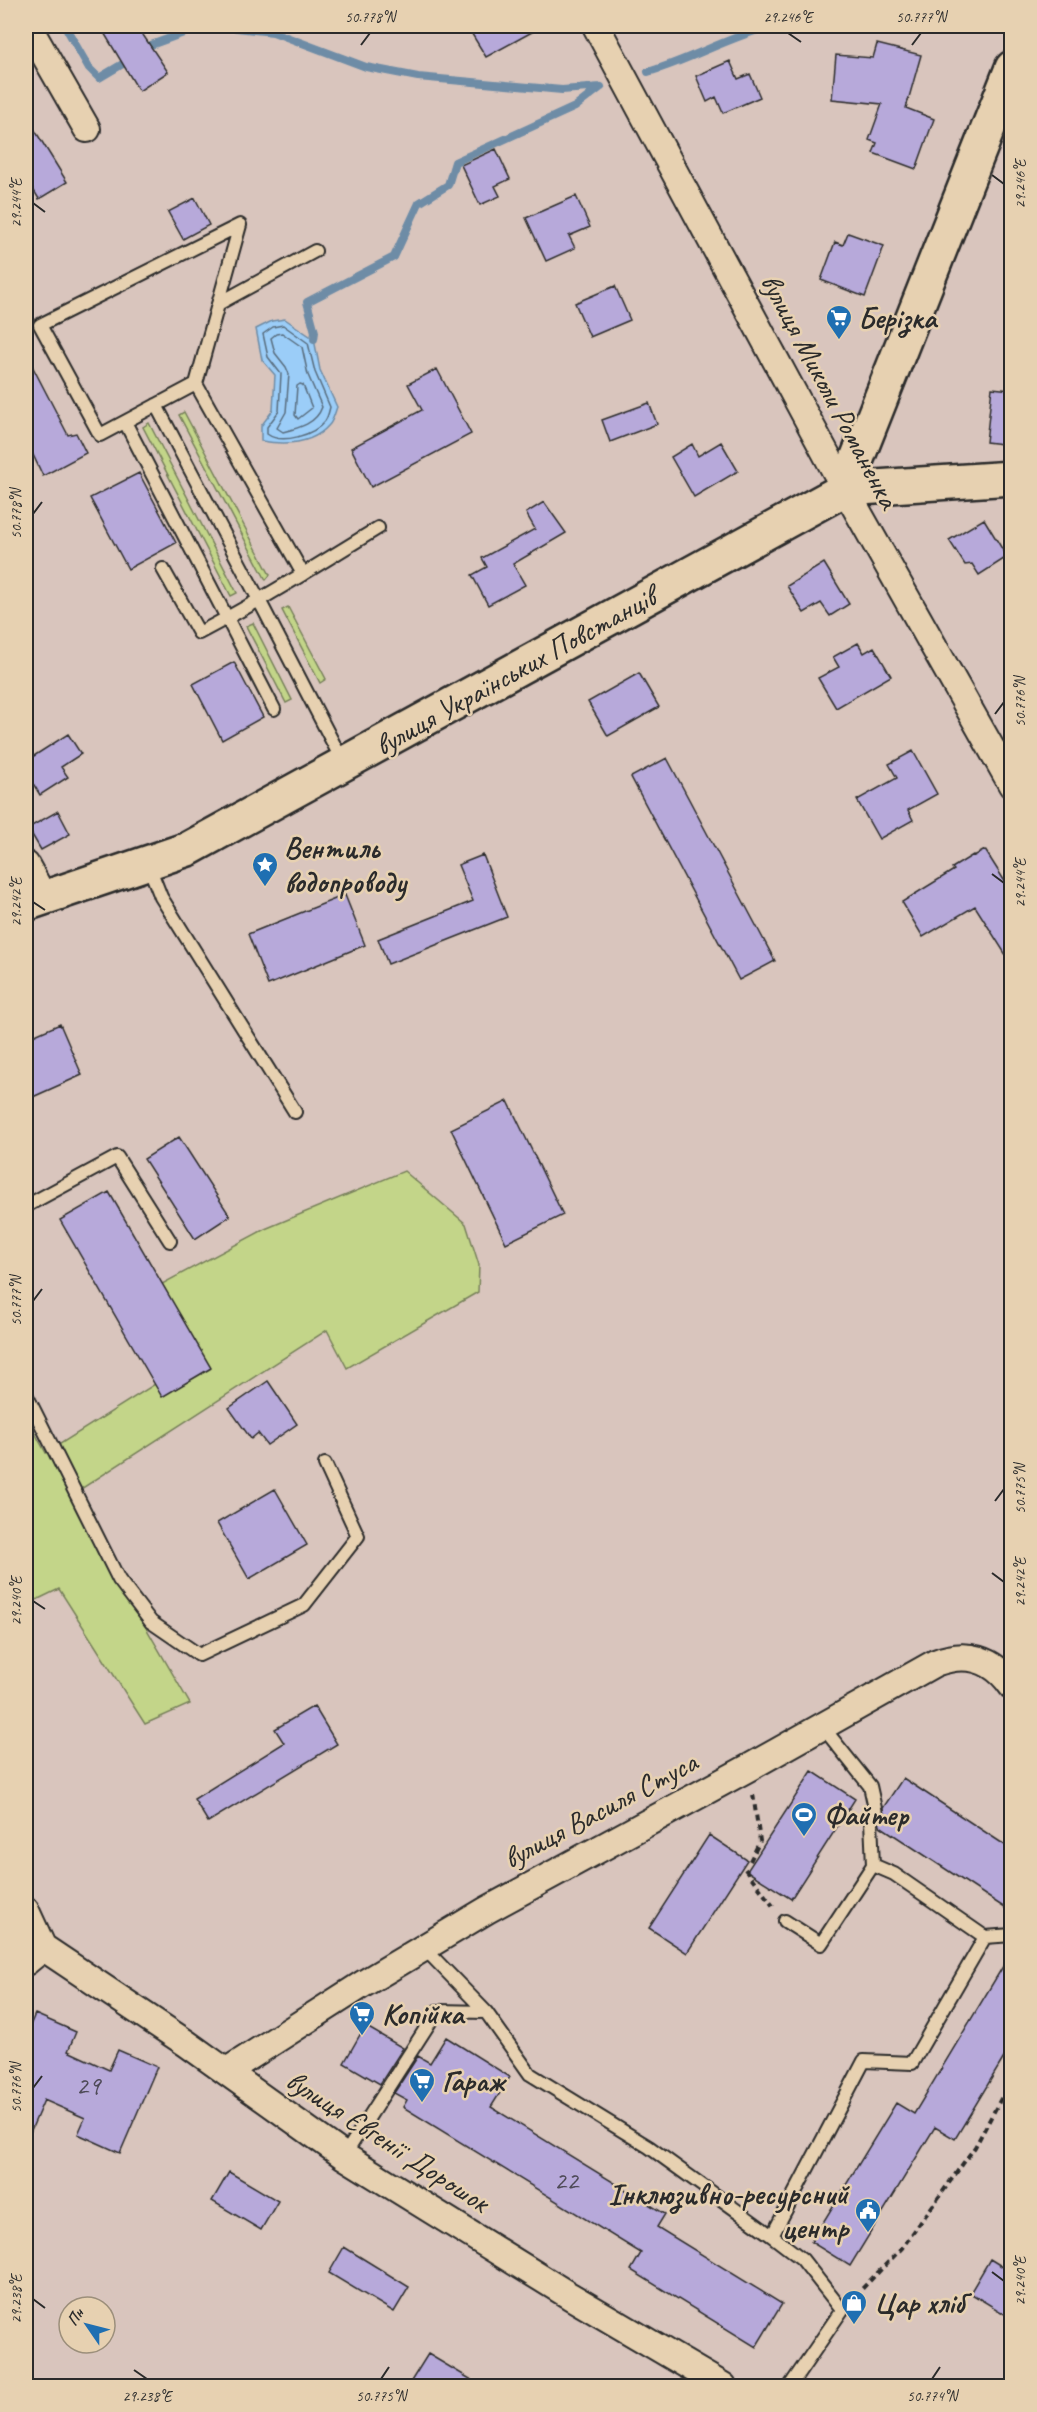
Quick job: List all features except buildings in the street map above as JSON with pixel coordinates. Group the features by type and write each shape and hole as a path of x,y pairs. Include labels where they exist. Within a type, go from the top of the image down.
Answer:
{"street":[{"path":"28,26 87,129"},
{"name":"вулиця Миколи Романенка","path":"596,26 845,489 1011,785"},
{"path":"845,489 1011,68"},
{"name":"вулиця Українських Повстанців","path":"35,901 188,849 845,489 1011,478"},
{"path":"26,865 35,901"},
{"name":"вулиця Василя Стуса","path":"227,2071 423,1947 487,1910 943,1660 965,1657 993,1665 1011,1686"},
{"path":"26,1911 31,1949"},
{"name":"вулиця Євгенії Дорошок","path":"31,1949 227,2071 344,2156 520,2266 723,2386"}],"lane":[{"path":"196,384 100,435 40,325 240,225 196,384 303,574"},
{"path":"218,304 315,251"},
{"path":"156,405 344,765"},
{"path":"125,422 274,709"},
{"path":"163,569 199,633 259,600 378,528"},
{"path":"148,863 162,897 295,1112"},
{"path":"26,1206 117,1157 170,1241"},
{"path":"26,1394 119,1580 151,1622 199,1655 304,1605 358,1536 326,1464"},
{"path":"785,1920 821,1944 873,1865 873,1817 870,1786 822,1726"},
{"path":"873,1865 894,1874 985,1937 1011,1935"},
{"path":"772,2236 864,2061 912,2063 985,1937"},
{"path":"423,1947 486,2012 530,2074 650,2147 802,2259 842,2310 790,2386"},
{"path":"344,2156 437,2011 486,2012"}],"path":[{"path":"750,1767 759,1841 750,1861"},
{"path":"745,1869 785,1920"},
{"path":"842,2310 909,2239 975,2147 1011,2078"}],"green space":[{"path":"184,412 270,575 266,580 179,415"},
{"path":"149,423 237,593 231,596 143,427"},
{"path":"288,607 326,679 320,683 282,610"},
{"path":"253,623 292,700 286,703 246,626"},
{"path":"404,1171 466,1224 479,1265 478,1292 347,1368 327,1330 70,1496 190,1704 145,1724 59,1589 26,1605 26,1417 46,1453 155,1384 163,1396 210,1369 162,1284 265,1229"}],"water":[{"path":"285,319 314,339 320,370 337,407 333,419 322,432 306,440 288,443 261,441 261,426 273,410 275,375 262,360 256,329 272,321"}],"waterway":[{"path":"65,26 89,68 99,78 131,59"},
{"path":"648,72 771,26"},
{"path":"141,52 151,45 200,27 228,27 273,32 366,67 418,77 562,90 601,87"},
{"path":"314,339 315,332 307,302 394,257 419,203 448,185 455,162 575,107 601,87"}],"place":[{"name":"Берізка","path":"839,341"},
{"name":"Вентиль водопроводу","path":"265,888"},
{"name":"Файтер","path":"804,1838"},
{"name":"Копійка","path":"362,2037"},
{"name":"Гараж","path":"422,2104"},
{"name":"Інклюзивно-ресурсний центр","path":"868,2234"},
{"name":"Цар хліб","path":"854,2326"}]}
